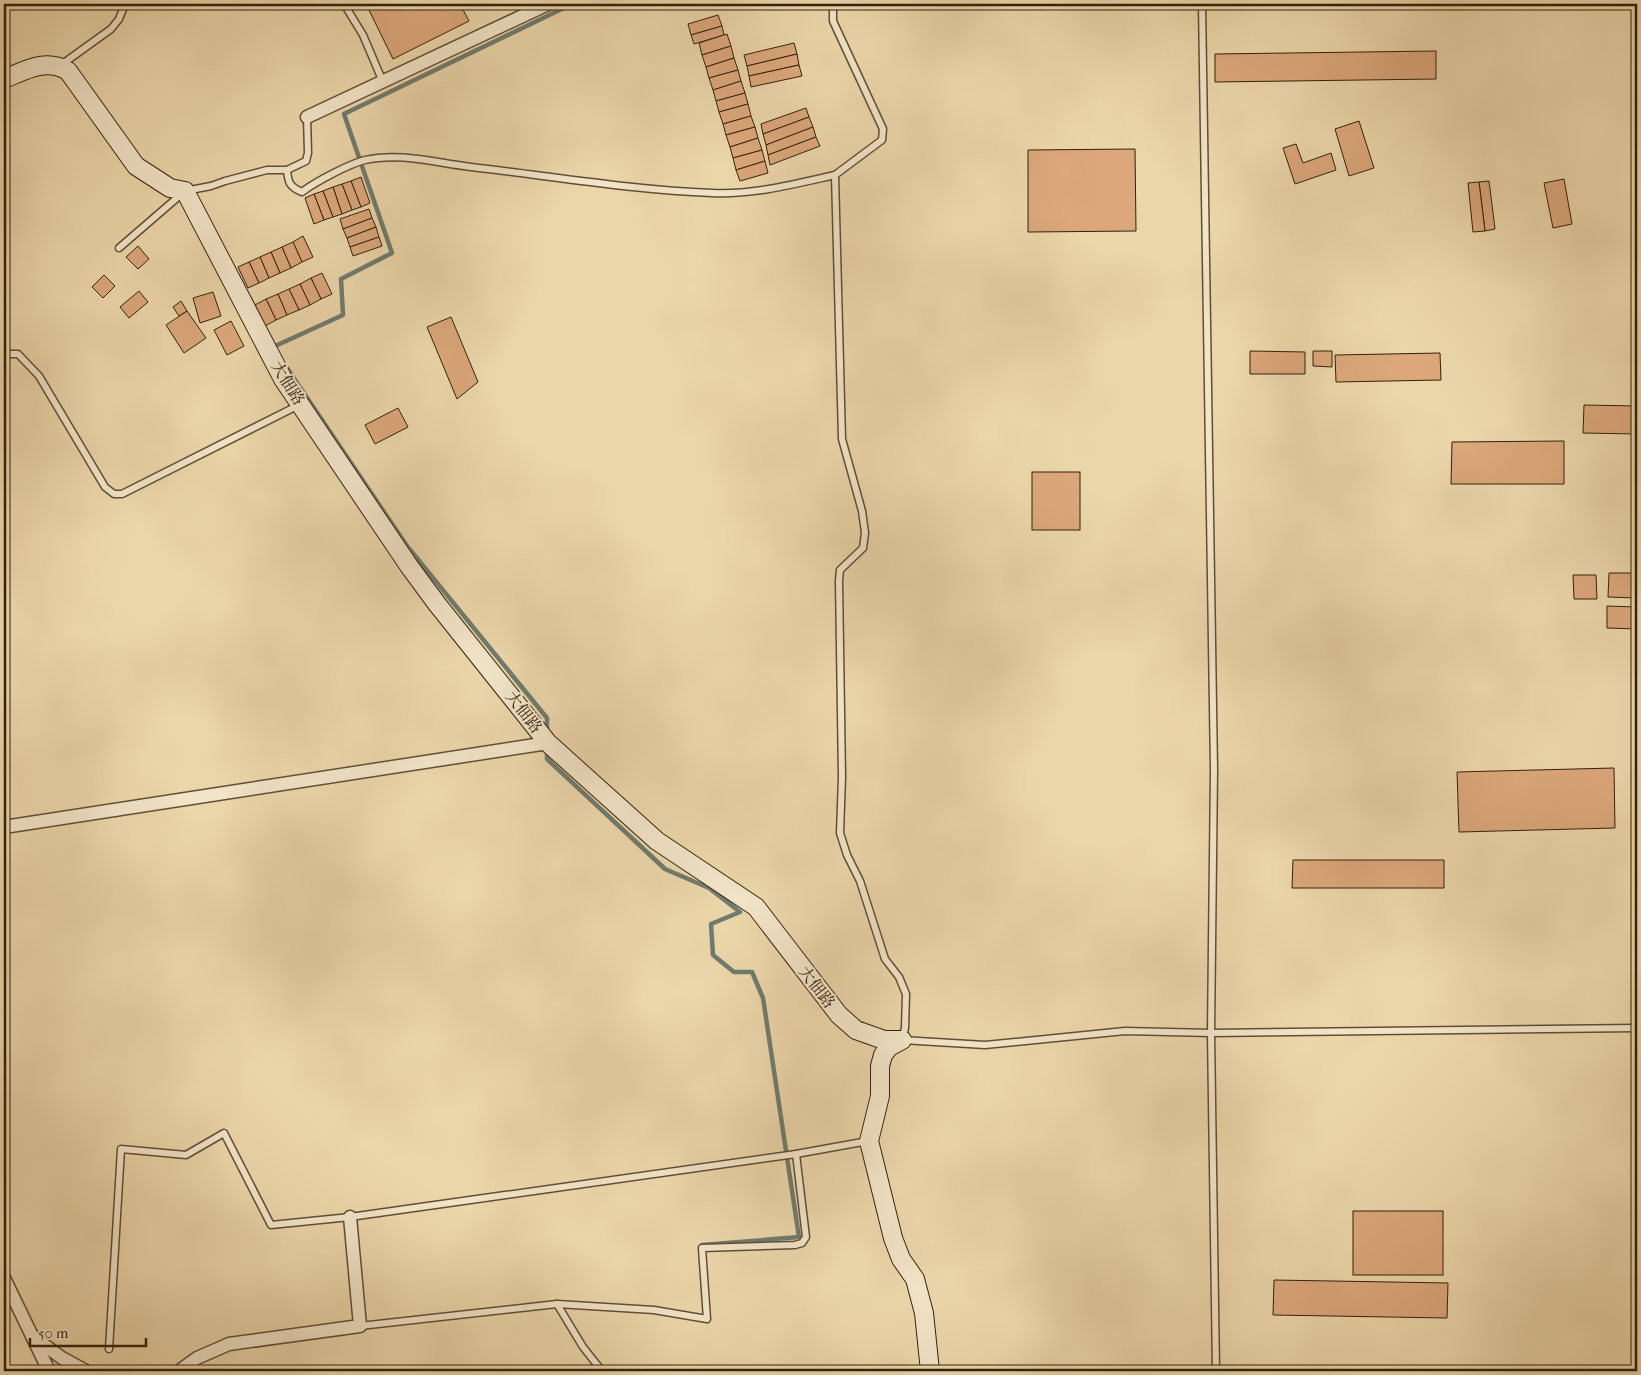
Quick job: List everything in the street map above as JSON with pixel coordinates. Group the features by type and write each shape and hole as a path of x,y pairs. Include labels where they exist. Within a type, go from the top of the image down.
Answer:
{"street":[{"path":"307,117 548,4"},
{"path":"4,79 38,65 59,66 68,71 136,166 170,188 185,191"},
{"name":"大佃路","path":"185,191 284,379 409,566 548,743 657,841 756,907 839,1016 856,1030 884,1040 902,1040"},
{"path":"4,827 548,743"},
{"path":"902,1040 889,1047 882,1055 880,1096 869,1141 893,1238 901,1259 914,1279 924,1313 930,1371"},
{"path":"179,1371 197,1358 229,1344 360,1326 350,1217"},
{"path":"4,1278 48,1371"},
{"path":"31,1336 62,1358 86,1371"}],"lane":[{"path":"59,66 111,29 120,19 125,4"},
{"path":"344,4 363,35 383,82"},
{"path":"287,170 289,183 292,188 302,192 338,171 365,160 405,157 453,165 713,193 771,189 835,175 882,140 883,129 833,21 833,4"},
{"path":"1202,4 1214,770 1211,1033 1216,1371"},
{"path":"120,248 185,191 211,186 267,170 287,170 306,161 308,153 307,117"},
{"path":"835,175 842,439 862,511 866,533 863,548 840,570 838,581 842,777 840,833 847,855 860,881 885,959 898,977 906,994 905,1028 902,1040 985,1046 1125,1031 1211,1033 1637,1028"},
{"path":"4,272 4,277"},
{"path":"4,359 8,354 18,354 39,376 105,487 114,494 122,494 301,404"},
{"path":"109,1349 121,1149 186,1156 224,1133 271,1225 350,1217 796,1154 869,1141"},
{"path":"360,1326 556,1304 654,1310 706,1319 702,1248 795,1245 802,1242 806,1237 796,1154"},
{"path":"556,1304 583,1347 602,1371"}],"building":[{"path":"366,4 460,4 469,21 393,59"},
{"path":"718,15 722,26 691,35 688,24"},
{"path":"722,26 724,35 694,44 691,35"},
{"path":"727,34 731,46 702,55 699,43"},
{"path":"794,43 797,54 747,66 744,55"},
{"path":"731,46 734,58 706,67 702,55"},
{"path":"1436,51 1436,79 1215,82 1215,54"},
{"path":"797,54 799,65 749,76 747,66"},
{"path":"734,58 738,70 709,78 706,67"},
{"path":"799,65 802,76 751,87 749,76"},
{"path":"738,70 741,81 713,90 709,78"},
{"path":"741,81 745,93 716,101 713,90"},
{"path":"745,93 748,104 719,112 716,101"},
{"path":"748,104 751,116 723,124 719,112"},
{"path":"806,108 809,117 763,134 761,124"},
{"path":"751,116 755,127 726,135 723,124"},
{"path":"809,117 813,127 766,145 763,134"},
{"path":"1359,121 1374,168 1349,176 1335,129"},
{"path":"755,127 758,138 730,147 726,135"},
{"path":"813,127 816,137 768,155 766,145"},
{"path":"816,137 820,146 770,165 768,155"},
{"path":"758,138 762,150 733,158 730,147"},
{"path":"1296,144 1303,163 1331,153 1336,170 1295,184 1283,148"},
{"path":"1135,149 1136,231 1028,232 1028,150"},
{"path":"762,150 765,161 736,170 733,158"},
{"path":"765,161 768,173 740,181 736,170"},
{"path":"361,177 370,203 361,207 351,181"},
{"path":"1564,179 1572,224 1553,228 1544,183"},
{"path":"351,181 361,207 352,210 342,184"},
{"path":"1489,181 1495,229 1485,231 1479,182"},
{"path":"1479,182 1485,231 1473,232 1468,183"},
{"path":"342,184 352,210 342,214 333,187"},
{"path":"333,187 342,214 333,217 323,191"},
{"path":"323,191 333,217 324,220 314,194"},
{"path":"314,194 324,220 314,224 305,198"},
{"path":"369,209 372,218 343,229 340,219"},
{"path":"372,218 376,227 347,238 343,229"},
{"path":"376,227 379,237 350,247 347,238"},
{"path":"303,236 313,257 302,262 293,242"},
{"path":"379,237 382,246 353,256 350,247"},
{"path":"293,242 302,262 291,268 282,247"},
{"path":"138,246 149,259 138,269 126,257"},
{"path":"282,247 291,268 280,273 271,252"},
{"path":"271,252 280,273 269,278 260,257"},
{"path":"260,257 269,278 259,283 249,262"},
{"path":"249,262 259,283 248,288 238,267"},
{"path":"322,273 332,294 321,299 311,278"},
{"path":"104,275 115,286 103,298 92,287"},
{"path":"311,278 321,299 310,305 300,284"},
{"path":"300,284 310,305 299,310 289,289"},
{"path":"289,289 299,310 287,315 278,294"},
{"path":"139,291 148,302 129,318 120,307"},
{"path":"213,292 221,316 200,323 193,298"},
{"path":"278,294 287,315 276,320 266,299"},
{"path":"266,299 276,320 265,326 255,305"},
{"path":"181,301 187,311 179,316 173,307"},
{"path":"187,311 206,338 184,353 166,325"},
{"path":"451,317 478,382 457,399 427,327"},
{"path":"231,321 244,346 227,355 214,330"},
{"path":"1250,351 1305,352 1305,374 1250,374"},
{"path":"1313,351 1332,351 1332,367 1313,366"},
{"path":"1440,353 1441,380 1336,382 1335,355"},
{"path":"1584,405 1637,406 1637,434 1583,433"},
{"path":"398,408 408,427 375,444 365,425"},
{"path":"1564,441 1564,484 1451,484 1452,442"},
{"path":"1032,472 1080,472 1080,530 1032,530"},
{"path":"1609,573 1637,573 1637,598 1608,597"},
{"path":"1573,575 1596,575 1597,599 1574,599"},
{"path":"1607,606 1637,607 1637,629 1607,628"},
{"path":"1614,768 1615,828 1459,832 1457,772"},
{"path":"1293,860 1444,860 1444,888 1292,888"},
{"path":"1353,1211 1443,1211 1443,1275 1353,1275"},
{"path":"1274,1280 1448,1283 1447,1318 1273,1315"}],"waterway":[{"path":"275,350 273,347 343,315 341,279 392,253 344,114 572,4"},
{"path":"285,365 407,546 547,718 547,732"},
{"path":"547,748 547,759 665,869 709,888 740,912 711,924 713,955 734,972 752,972 763,998 799,1237 702,1245"}]}
